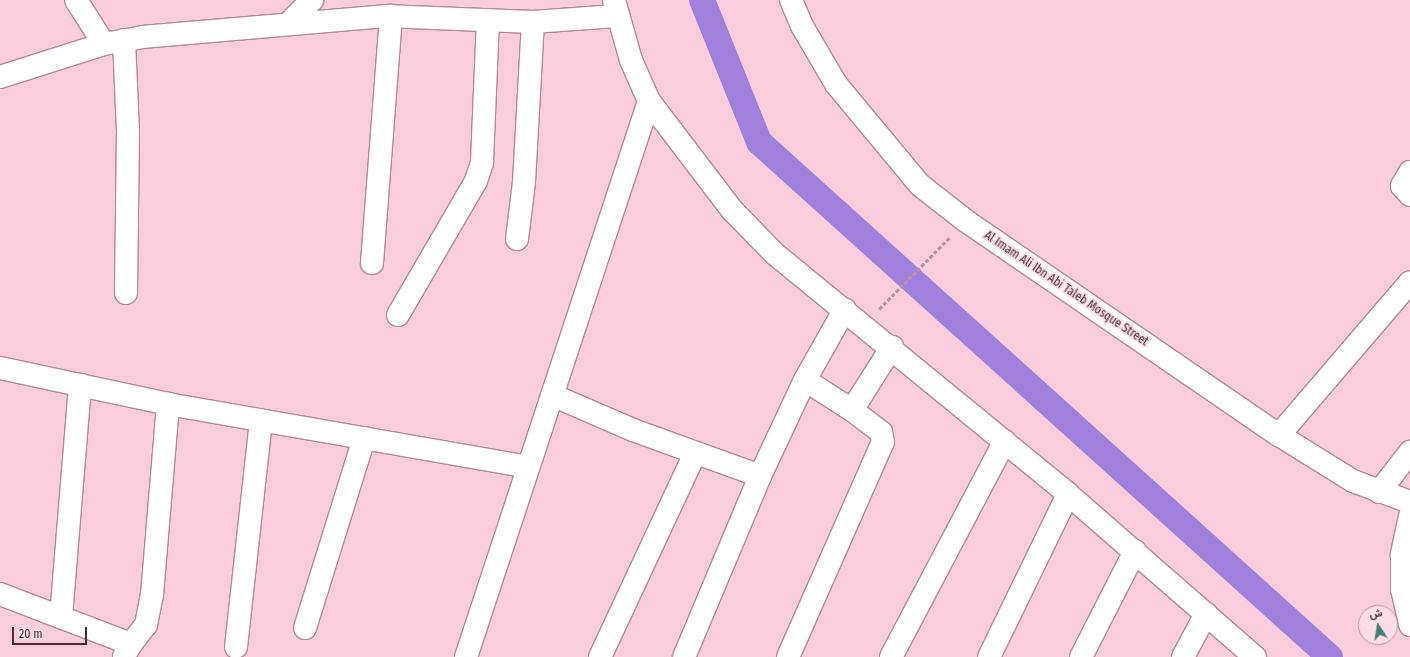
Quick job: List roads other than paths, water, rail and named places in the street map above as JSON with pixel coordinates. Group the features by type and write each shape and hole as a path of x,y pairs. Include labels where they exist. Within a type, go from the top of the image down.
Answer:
{"street":[{"path":"76,0 114,42 128,130 126,293"},
{"path":"289,23 312,0"},
{"name":"Al Imam Ali Ibn Abi Taleb Mosque Street","path":"791,0 802,26 836,84 875,134 920,185 966,221 1279,435 1353,481 1379,492 1410,502"},
{"path":"0,77 114,42 289,23 391,16 533,22 615,8 649,101 732,210 775,254 892,347 1005,441 1135,551 1255,657"},
{"path":"372,263 391,16"},
{"path":"398,315 476,181 482,162 488,20"},
{"path":"517,239 524,182 533,22"},
{"path":"466,657 649,101"},
{"path":"1410,172 1402,186 1410,195"},
{"path":"1279,435 1410,282"},
{"path":"684,657 760,476 805,380 844,309"},
{"path":"852,410 892,347"},
{"path":"0,368 168,404 528,467"},
{"path":"788,657 882,442 881,432 852,410 805,380"},
{"path":"61,617 80,385"},
{"path":"552,395 695,453 760,476"},
{"path":"0,594 61,617 128,650 146,625 152,595 168,404"},
{"path":"236,647 261,420"},
{"path":"305,628 364,438"},
{"path":"892,657 1005,441"},
{"path":"1379,492 1410,452"},
{"path":"600,657 695,453"},
{"path":"989,657 1068,494"},
{"path":"1410,516 1402,555 1402,582 1410,625"},
{"path":"1081,657 1135,551"},
{"path":"1183,657 1206,614"}],"waterway":[{"path":"702,0 759,142 1330,657"}]}
